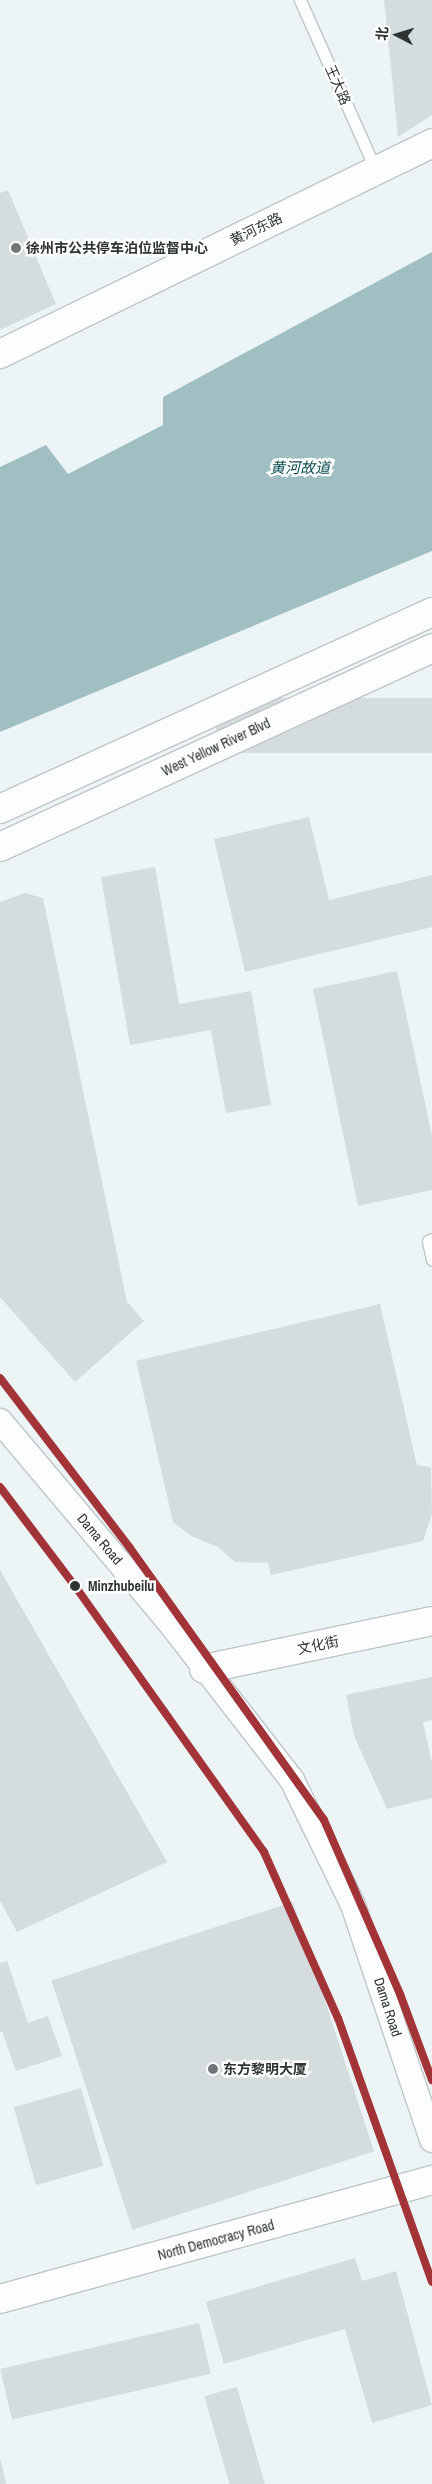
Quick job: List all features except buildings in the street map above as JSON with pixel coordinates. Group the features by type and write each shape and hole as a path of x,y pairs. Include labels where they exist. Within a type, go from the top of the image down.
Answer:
{"street":[{"name":"黄河东路","path":"0,354 432,143"},
{"path":"0,809 432,612"},
{"name":"West Yellow River Blvd","path":"0,847 432,648"},
{"name":"Dama Road","path":"0,1421 166,1618 204,1670 292,1780 353,1905 432,2140"},
{"name":"文化街","path":"204,1670 432,1621"},
{"name":"North Democracy Road","path":"0,2299 432,2180"}],"lane":[{"name":"王大路","path":"300,0 376,171"},
{"path":"432,1239 428,1241 432,1260"}],"water":[{"name":"黄河故道","path":"432,252 432,551 0,732 0,467 46,445 68,474 163,425 163,397"}],"transit line":[{"path":"0,1378 130,1548 324,1820 400,1994 432,2080"},
{"path":"0,1487 75,1586 264,1852 338,2018 432,2282"}],"place":[{"name":"徐州市公共停车泊位监督中心","path":"16,248"},
{"name":"Minzhubeilu","path":"75,1586"},
{"name":"东方黎明大厦","path":"213,2069"}]}
